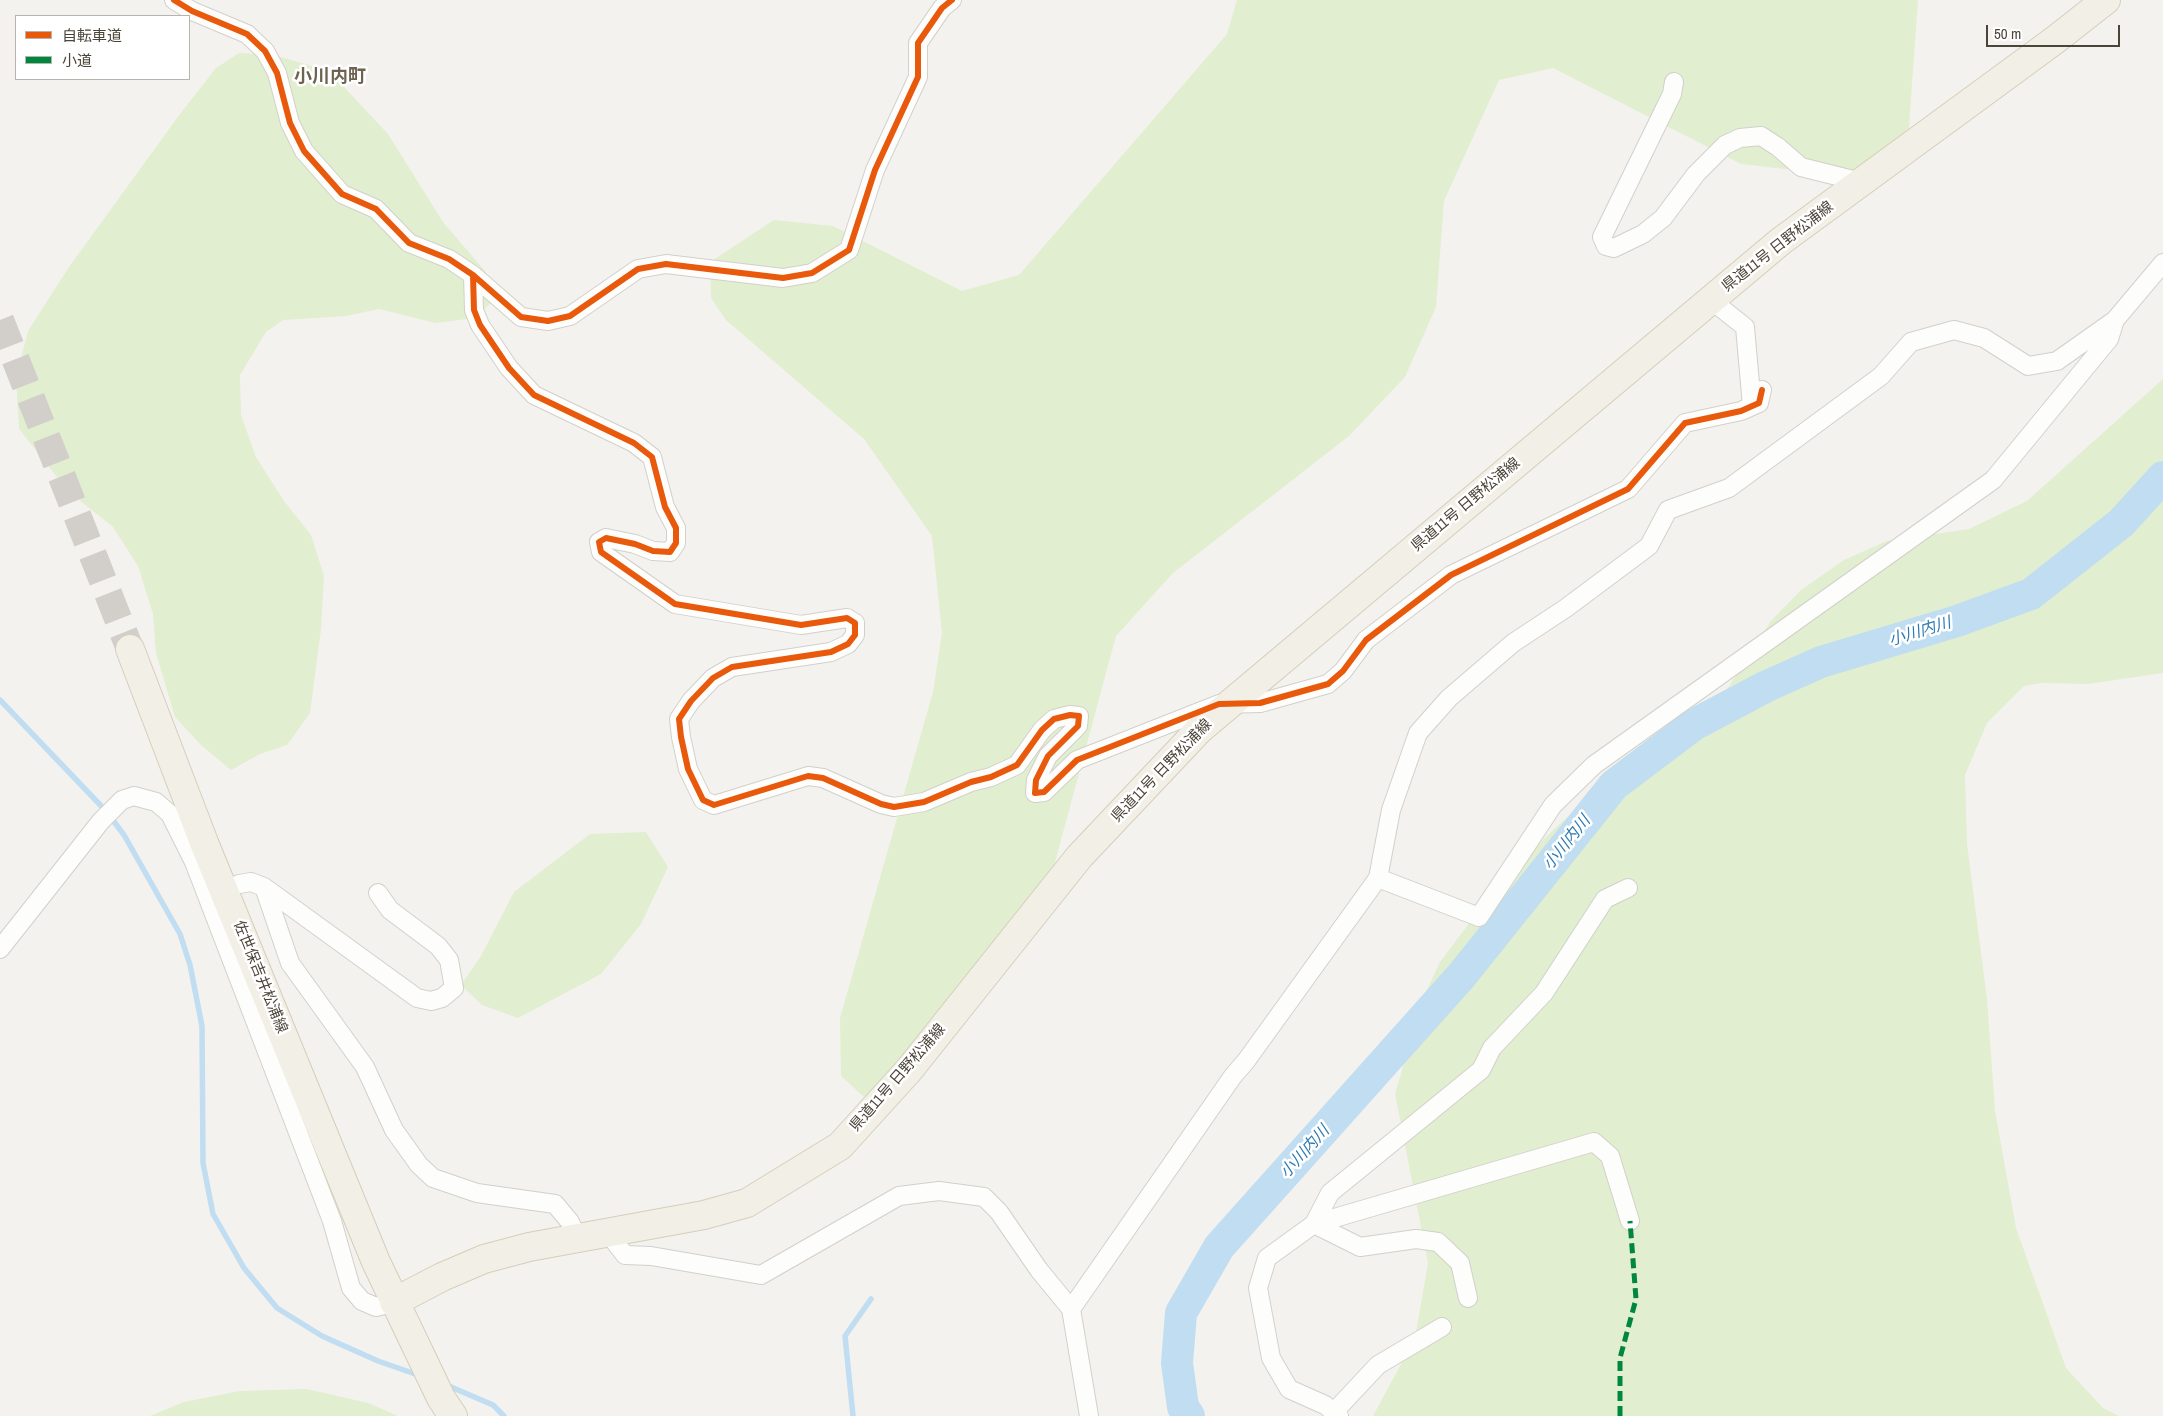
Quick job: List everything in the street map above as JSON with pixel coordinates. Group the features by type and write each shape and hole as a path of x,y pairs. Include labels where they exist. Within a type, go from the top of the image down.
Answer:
{"main road":[{"name":"県道11号 日野松浦線","path":"394,1302 442,1277 484,1259 529,1247 704,1215 747,1203 840,1146 908,1070 1079,857 1200,729 1781,241 2106,0"},
{"name":"佐世保吉井松浦線","path":"130,649 224,890 372,1253 394,1302"},
{"path":"394,1302 447,1407"}],"street":[{"path":"174,0 192,11 247,34 265,51 277,72 290,123 304,151 342,194 376,210 410,243 449,260 473,275 520,317 548,321 570,316 638,269 666,264 783,278 812,273 849,250 875,170 918,77 918,43 942,8 952,0"},
{"path":"1674,82 1672,94 1602,237 1606,246 1614,248 1650,229 1663,218 1696,174 1725,146 1740,138 1762,136 1801,167 1861,182"},
{"path":"1071,1309 1233,1076 1246,1061 1378,878 1391,810 1418,733 1449,698 1513,643 1566,608 1649,546 1668,510 1729,488 1881,376 1911,342 1954,330 1984,338 2028,366 2057,361 2115,320 2163,263"},
{"path":"473,275 474,310 480,325 508,368 534,395 634,443 652,456 665,506 676,528 676,542 670,552 653,551 635,544 606,538 599,542 601,552 675,604 802,625 847,618 855,623 855,635 848,644 831,652 732,667 713,678 691,701 679,719 688,769 703,800 714,805 808,776 824,778 881,804 894,807 924,802 971,782 991,777 1017,766 1042,730 1054,719 1070,715 1079,716 1078,726 1048,756 1036,780 1035,793 1044,792 1077,760 1219,704 1260,703 1328,684 1343,671 1366,640 1451,575 1628,489 1685,423 1742,411 1759,403 1762,390"},
{"path":"1711,300 1746,327 1752,406"},
{"path":"1378,878 1479,917 1553,805 1594,765 1993,480 2109,339 2115,320"},
{"path":"0,948 100,821 122,800 134,796 156,802 170,814 194,862 322,1193 352,1288 362,1301 376,1307 394,1302"},
{"path":"224,890 251,882 264,888 417,998 432,1001 442,998 454,988 449,960 438,946 390,910 378,892"},
{"path":"264,888 290,962 366,1067 394,1130 420,1165 433,1178 476,1194 555,1204 570,1222 578,1239"},
{"path":"1314,1224 1330,1193 1481,1070 1492,1048 1544,994 1605,899 1628,888"},
{"path":"1442,1327 1378,1365 1337,1414 1325,1405 1290,1389 1275,1366 1271,1358 1258,1288 1268,1258 1314,1224 1594,1142 1610,1156 1630,1221"},
{"path":"608,1233 625,1255 651,1256 761,1275 899,1196 939,1190 984,1197 999,1212 1039,1270 1071,1309 1089,1416"},
{"path":"1314,1224 1360,1247 1416,1239 1438,1242 1460,1263 1468,1298"}],"green space":[{"path":"1237,0 1918,0 1908,141 1847,176 1741,164 1553,68 1499,80 1444,201 1436,307 1405,377 1349,436 1173,573 1116,636 1044,903 889,1092 864,1097 841,1076 840,1018 933,692 942,633 932,536 864,439 726,320 711,298 710,262 774,220 833,226 962,291 1019,275 1227,34"},
{"path":"239,53 274,55 329,71 388,134 443,222 485,271 494,300 475,318 436,323 379,309 346,316 283,320 266,332 240,375 241,415 256,457 284,501 311,535 324,576 321,629 310,713 287,745 260,754 231,770 201,745 175,717 156,653 153,614 138,566 113,527 68,491 19,429 16,378 28,331 69,267 180,114 216,68"},
{"path":"2163,379 2163,673 2088,684 2042,683 2024,686 1987,723 1965,775 1967,844 1987,999 1995,1111 2016,1228 2066,1368 2103,1408 2119,1416 1373,1416 1415,1338 1428,1263 1395,1094 1423,998 1440,962 1507,873 1576,809 1650,773 1700,731 1771,621 1801,590 1844,560 1887,541 1969,529 2027,501"},
{"path":"646,832 668,867 641,924 601,974 518,1018 482,1005 461,985 481,956 514,892 590,834"},
{"path":"307,1389 368,1403 398,1416 150,1416 184,1402 240,1391"}],"waterway":[{"name":"小川内川","path":"1189,1416 1183,1407 1177,1363 1181,1313 1219,1247 1462,975 1614,785 1695,724 1767,686 1821,662 1957,621 2031,594 2121,523 2163,477"},
{"path":"0,700 106,811 124,835 180,934 190,965 202,1026 203,1163 213,1214 244,1268 277,1308 322,1336 378,1361 421,1376"},
{"path":"853,1416 845,1336 871,1299"},
{"path":"444,1384 493,1405 504,1416"}],"tunnel":[{"path":"0,320 130,649"}],"marked path":[{"path":"1620,1416 1620,1358 1636,1299 1630,1221"}],"cycle path":[{"path":"174,0 192,11 247,34 265,51 277,73 290,123 304,151 342,194 376,209 409,243 449,259 473,275 521,317 548,321 570,316 638,269 666,264 783,278 812,273 849,250 875,170 918,77 918,43 942,8 952,0"},
{"path":"473,275 474,310 480,325 509,368 534,395 634,443 652,457 665,507 676,528 676,543 670,552 653,551 635,544 606,538 599,542 601,552 675,604 801,625 847,618 855,623 855,635 848,644 831,652 732,667 713,678 691,701 679,719 688,769 703,800 714,805 808,776 823,778 881,804 894,807 924,802 971,782 991,777 1017,765 1042,730 1054,719 1070,715 1079,716 1078,726 1048,756 1036,780 1035,793 1044,792 1077,760 1219,704 1260,703 1328,684 1343,671 1366,640 1451,575 1628,489 1685,423 1741,411 1759,403 1762,390"}],"district":[{"name":"小川内町","path":"330,77"}]}
